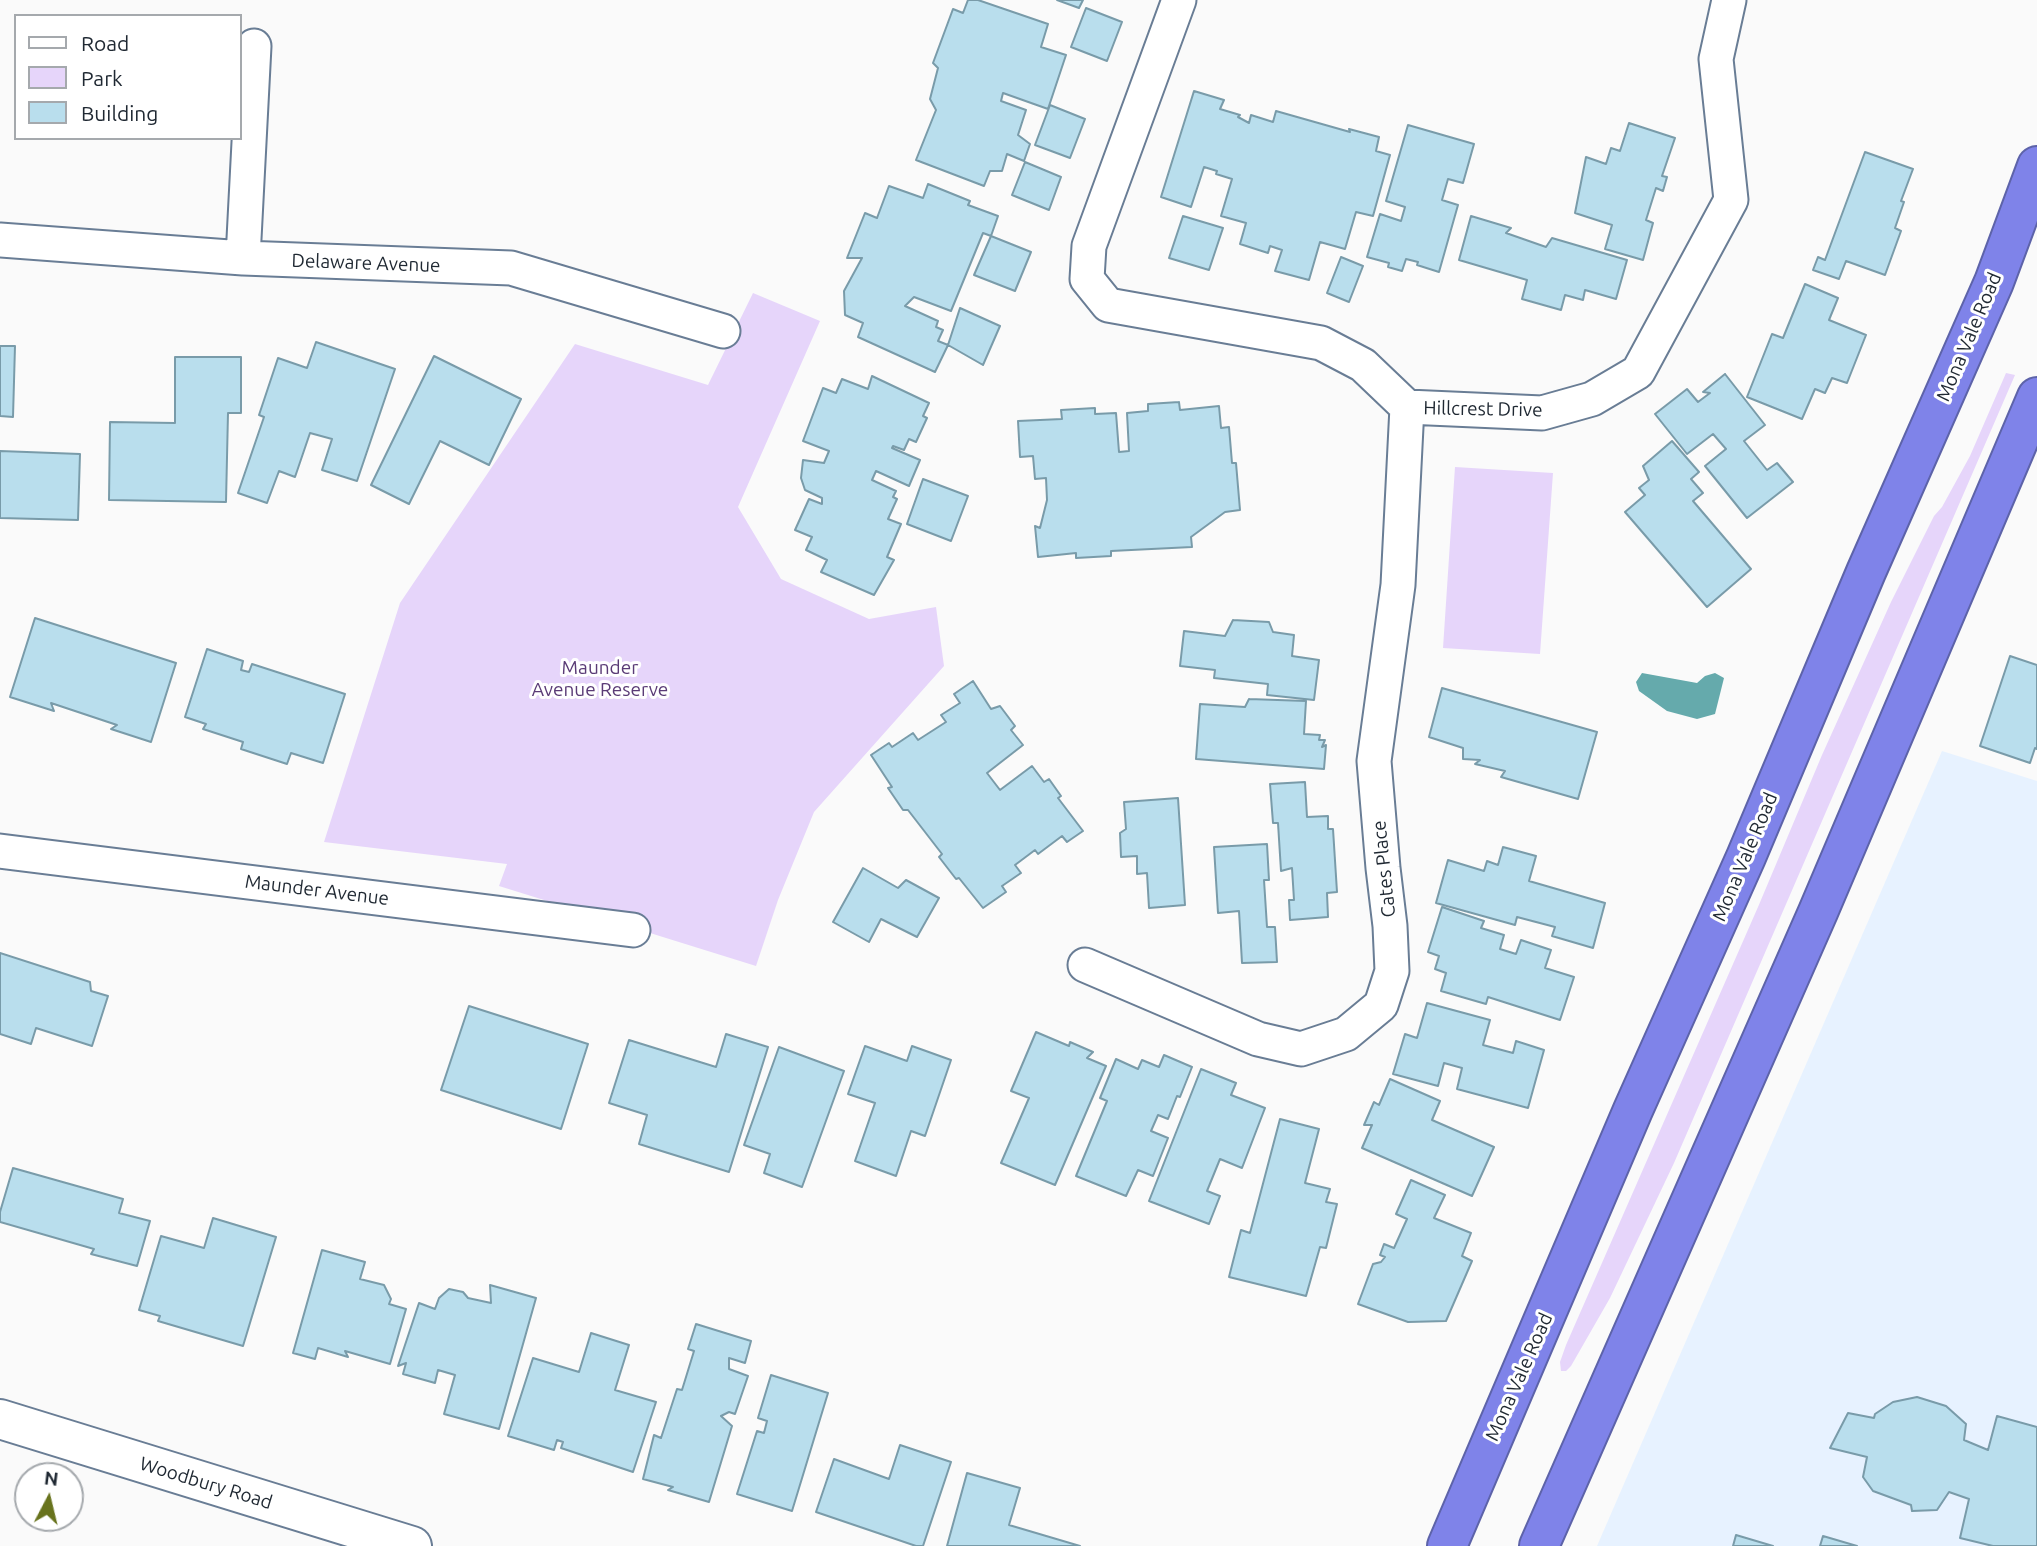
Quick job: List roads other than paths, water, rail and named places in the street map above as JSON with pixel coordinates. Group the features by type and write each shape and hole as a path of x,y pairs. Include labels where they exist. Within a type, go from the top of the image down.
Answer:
{"highway":[{"name":"Mona Vale Road","path":"1447,1546 1633,1111 1746,858 1866,572 1994,282 2037,166"},
{"path":"1539,1546 1818,912 2037,397"}],"street":[{"name":"Hillcrest Drive","path":"1179,0 1089,246 1087,279 1108,305 1321,343 1363,365 1407,407 1542,413 1592,399 1638,372 1731,200 1716,59 1729,0"},
{"path":"243,258 254,46"},
{"name":"Delaware Avenue","path":"0,240 243,258 511,268 723,331"},
{"name":"Cates Place","path":"1084,965 1258,1039 1301,1049 1346,1034 1381,1005 1392,971 1374,761 1398,585 1407,407"},
{"name":"Maunder Avenue","path":"0,851 633,930"},
{"name":"Woodbury Road","path":"0,1419 412,1546"}],"water":[{"path":"1642,673 1697,683 1705,676 1715,673 1724,678 1715,714 1697,719 1667,711 1639,691 1636,682"}],"park label":[{"name":"Maunder Avenue Reserve","path":"600,679"}]}
